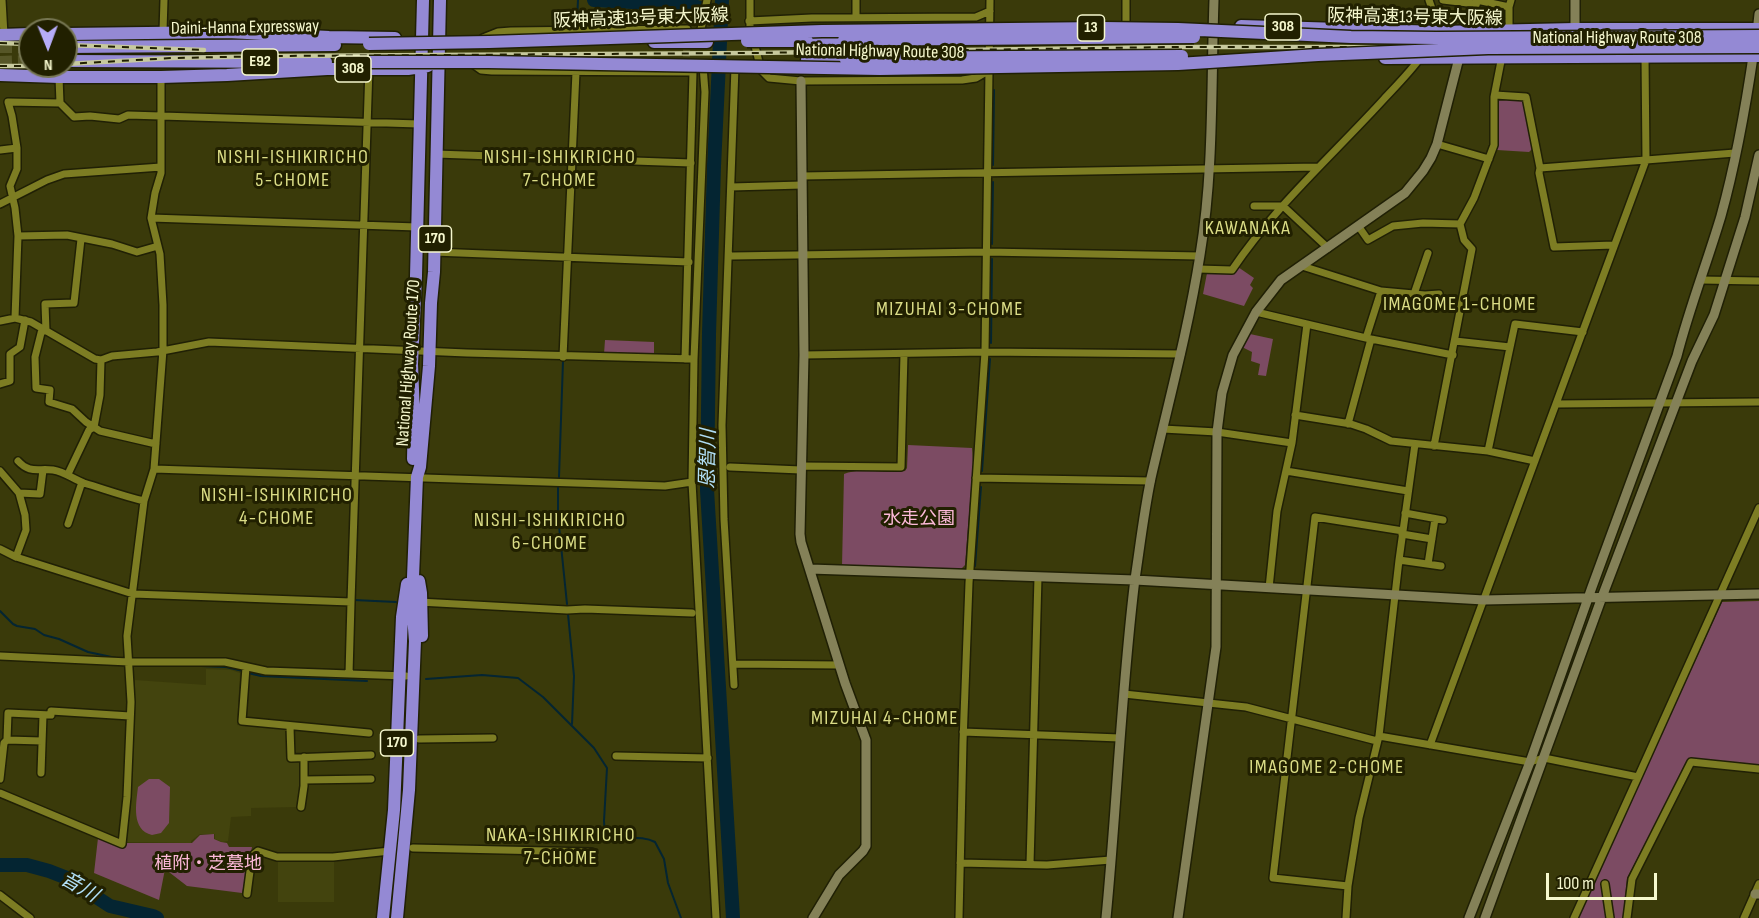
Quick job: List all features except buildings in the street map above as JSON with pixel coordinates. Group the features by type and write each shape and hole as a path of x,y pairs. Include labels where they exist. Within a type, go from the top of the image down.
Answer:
{"highway":[{"name":"National Highway Route 170","path":"417,477 413,466 412,350 423,0"},
{"name":"National Highway Route 170","path":"413,569 417,477 420,467 429,366 440,0"},
{"name":"National Highway Route 308","path":"78,34 227,32 422,41 438,38 808,35 967,21 990,25 1213,25 1440,32 1575,29 1758,32"},
{"name":"阪神高速13号東大阪線","path":"422,41 845,30 1103,28 1351,37 1758,32"},
{"path":"2,35 18,34"},
{"path":"808,35 844,40 1351,37"},
{"path":"438,38 452,46 704,36"},
{"path":"78,45 152,39 329,37"},
{"name":"Daini-Hanna Expressway","path":"78,46 152,47 422,41"},
{"name":"阪神高速13号東大阪線","path":"422,64 880,69 1178,64 1488,48 1757,53"},
{"name":"National Highway Route 308","path":"78,77 161,77 327,69 408,69 422,64 438,66 735,67 807,65 863,72 988,71 1129,69 1309,58 1757,53"},
{"path":"720,66 738,60 807,65 845,58 1318,55"},
{"name":"Daini-Hanna Expressway","path":"78,62 422,64"},
{"path":"78,63 152,69 327,69"},
{"name":"National Highway Route 308","path":"0,75 18,76"},
{"name":"170","path":"383,918 395,796 403,675 407,642 420,584 413,569"},
{"name":"170","path":"397,918 403,609 407,584 413,569"},
{"name":"170","path":"405,918 417,803 419,739 417,602"},
{"name":"170","path":"389,918 398,874 410,771 417,602"}],"street":[{"path":"2,0 2,35"},
{"path":"163,32 164,0"},
{"path":"704,36 707,0"},
{"path":"750,0 749,21 761,70 772,79 801,81 967,80 988,71"},
{"path":"856,0 856,17"},
{"path":"959,918 963,732 970,575 985,352 990,0"},
{"path":"1126,0 1126,24"},
{"path":"1106,918 1135,580 1151,481 1181,354 1200,256 1210,170 1214,0"},
{"path":"1429,0 1440,32"},
{"path":"1443,0 1510,4 1509,30"},
{"path":"1575,0 1575,29"},
{"path":"1178,918 1216,647 1217,432 1222,393 1233,355 1256,312 1281,280 1391,205 1414,183 1431,158 1437,144 1459,58 1477,1"},
{"path":"749,21 856,17 967,21 990,11"},
{"path":"1469,918 1530,762 1677,356 1686,321 1722,214 1757,53 1759,14"},
{"path":"483,38 498,32 511,31 687,28 687,30"},
{"path":"1434,446 1472,249 1464,240 1460,224 1474,198 1494,145 1495,95 1502,56"},
{"path":"1430,745 1646,160 1645,56"},
{"path":"1197,269 1232,270 1251,241 1421,57"},
{"path":"474,65 481,70 492,71 693,72 685,359"},
{"path":"704,66 692,482 716,918"},
{"path":"734,685 724,519 722,425 735,67"},
{"path":"348,674 369,68"},
{"path":"563,357 576,72"},
{"path":"0,793 122,844 130,716 127,636 144,501 154,469 163,350 163,304 158,246 151,218 154,193 161,173 161,77"},
{"path":"59,78 60,103 74,117 119,119 128,115 419,124"},
{"path":"801,81 804,355 800,534 840,665 866,740 866,844 863,851 832,885 813,918"},
{"path":"1495,95 1526,97 1554,248 1614,245"},
{"path":"15,318 18,236 10,186 17,169 12,116 8,102 60,103"},
{"path":"1437,144 1489,159"},
{"path":"0,150 16,148"},
{"path":"1540,168 1735,153"},
{"path":"436,154 691,163"},
{"path":"1485,918 1602,597 1692,361 1714,315 1745,217 1759,155"},
{"path":"0,204 64,174 161,167"},
{"path":"731,187 802,181 987,173 1318,167"},
{"path":"1254,206 1283,206 1328,248"},
{"path":"151,218 417,228"},
{"path":"1359,226 1368,240 1393,226 1423,223 1460,224"},
{"path":"18,236 67,236 112,244 137,252 158,246"},
{"path":"81,239 74,303 45,304 44,330 34,357 36,388 50,390 49,402 72,409 86,423 94,427 108,433 156,444"},
{"path":"434,252 689,262"},
{"path":"732,256 986,252 1200,256"},
{"path":"1414,294 1428,253"},
{"path":"1302,266 1381,291 1425,296 1439,294"},
{"path":"1701,280 1759,281"},
{"path":"1348,424 1381,291"},
{"path":"1256,312 1453,355"},
{"path":"0,321 15,318 25,320 100,360 112,356 156,352 209,342 563,357 694,359"},
{"path":"0,384 10,381 10,354 20,347 25,320"},
{"path":"1269,588 1277,511 1292,443 1307,324"},
{"path":"1488,451 1515,324 1583,332"},
{"path":"1455,341 1510,348"},
{"path":"804,355 985,352 1181,354"},
{"path":"730,467 901,466 904,354"},
{"path":"68,474 89,430 94,427 100,395 100,360"},
{"path":"1557,404 1759,402"},
{"path":"1295,415 1348,424 1366,429 1391,441 1488,451 1536,460"},
{"path":"1163,429 1217,432 1292,443"},
{"path":"1346,918 1348,886 1359,818 1378,738 1415,444"},
{"path":"18,461 23,467 68,474 82,482 144,501"},
{"path":"154,469 665,486 692,482"},
{"path":"20,493 40,494 44,470"},
{"path":"0,471 20,493 25,515 26,530 16,557"},
{"path":"1286,471 1408,491"},
{"path":"976,478 1151,481"},
{"path":"68,524 82,482"},
{"path":"1574,918 1759,508"},
{"path":"1405,513 1439,520 1432,539 1428,564"},
{"path":"1348,886 1273,878 1315,517 1432,539"},
{"path":"0,549 16,557 133,594 351,602"},
{"path":"1399,560 1441,566"},
{"path":"810,569 1135,580 1484,600 1759,594"},
{"path":"1030,864 1038,577"},
{"path":"417,602 567,610 692,613"},
{"path":"0,656 129,662 225,662 266,671 403,675"},
{"path":"733,664 840,665"},
{"path":"246,667 242,721 369,733"},
{"path":"1124,694 1246,707 1378,738 1530,762 1544,758 1638,777"},
{"path":"0,779 4,743 7,740 8,713 51,715 51,711 130,716"},
{"path":"41,773 43,715"},
{"path":"290,727 291,758 371,755"},
{"path":"963,732 1120,738"},
{"path":"419,739 493,738"},
{"path":"7,740 42,741"},
{"path":"616,756 708,758"},
{"path":"301,807 304,757"},
{"path":"1627,918 1632,879 1691,762 1759,769"},
{"path":"304,780 371,779"},
{"path":"413,848 592,852"},
{"path":"247,894 252,856 258,851 278,858 390,851"},
{"path":"960,864 1047,865 1111,860"},
{"path":"1605,884 1610,918"},
{"path":"1744,918 1757,894 1759,884"},
{"path":"0,895 30,918"}],"shaded area":[{"path":"206,669 231,670 240,673 237,725 284,728 288,731 288,761 301,763 298,807 251,808 251,816 231,817 228,841 222,842 215,839 215,834 200,834 191,843 126,842 135,680 206,685"},
{"path":"278,860 334,860 334,902 278,902"}],"green space":[{"path":"1499,98 1523,100 1532,149 1529,152 1497,150 1496,100"},
{"path":"1238,267 1254,278 1250,285 1253,288 1244,306 1203,294 1207,273 1232,274"},
{"path":"1250,334 1273,339 1266,376 1258,375 1260,364 1251,361 1252,352 1242,347"},
{"path":"605,340 654,342 654,355 604,354"},
{"name":"水走公園","path":"908,445 972,448 973,464 965,565 960,570 842,566 844,474 862,471 905,471"},
{"path":"1759,601 1759,766 1689,759 1627,878 1623,918 1578,918 1722,602"},
{"path":"149,779 159,779 170,787 169,823 161,833 152,835 141,828 136,816 138,787"},
{"name":"植附・芝墓地","path":"214,834 214,839 227,843 229,847 252,847 242,893 187,886 165,869 159,900 94,873 98,838 124,846 126,843 192,843 200,835"}],"waterway":[{"path":"578,0 577,21 645,21 645,19"},
{"path":"594,0 689,5 721,13"},
{"name":"恩智川","path":"722,0 714,166 707,490 733,918"},
{"path":"993,165 994,90"},
{"path":"992,244 993,182"},
{"path":"991,343 992,259"},
{"path":"982,471 990,359"},
{"path":"559,477 563,361"},
{"path":"558,487 558,516 567,604"},
{"path":"975,566 981,487"},
{"path":"354,600 396,602"},
{"path":"0,611 17,626 35,629 44,635 88,652 121,659"},
{"path":"568,614 574,676 572,724"},
{"path":"177,665 226,667 243,671"},
{"path":"248,673 261,676 367,681"},
{"path":"426,679 482,675 518,678 543,697 594,748 607,768 605,835 617,838 643,838 655,842 664,859 668,883 681,918"},
{"name":"音川","path":"0,865 27,865 49,871 67,878 110,906 157,918"}],"tunnel":[{"path":"1,35 1,75"},
{"path":"686,67 687,39"},
{"path":"0,47 18,47"},
{"path":"0,62 18,61"}],"railway":[{"path":"0,43 18,44"},
{"path":"78,63 274,56 753,53 1171,47 1511,47 1759,43"},
{"path":"78,45 204,50"},
{"path":"0,66 18,66"}],"district":[{"name":"NISHI-ISHIKIRICHO 5-CHOME","path":"293,170"},
{"name":"NISHI-ISHIKIRICHO 7-CHOME","path":"560,170"},
{"name":"KAWANAKA","path":"1248,229"},
{"name":"IMAGOME 1-CHOME","path":"1460,305"},
{"name":"MIZUHAI 3-CHOME","path":"950,310"},
{"name":"NISHI-ISHIKIRICHO 4-CHOME","path":"277,508"},
{"name":"NISHI-ISHIKIRICHO 6-CHOME","path":"550,532"},
{"name":"MIZUHAI 4-CHOME","path":"885,719"},
{"name":"IMAGOME 2-CHOME","path":"1327,768"},
{"name":"NAKA-ISHIKIRICHO 7-CHOME","path":"561,848"}]}
